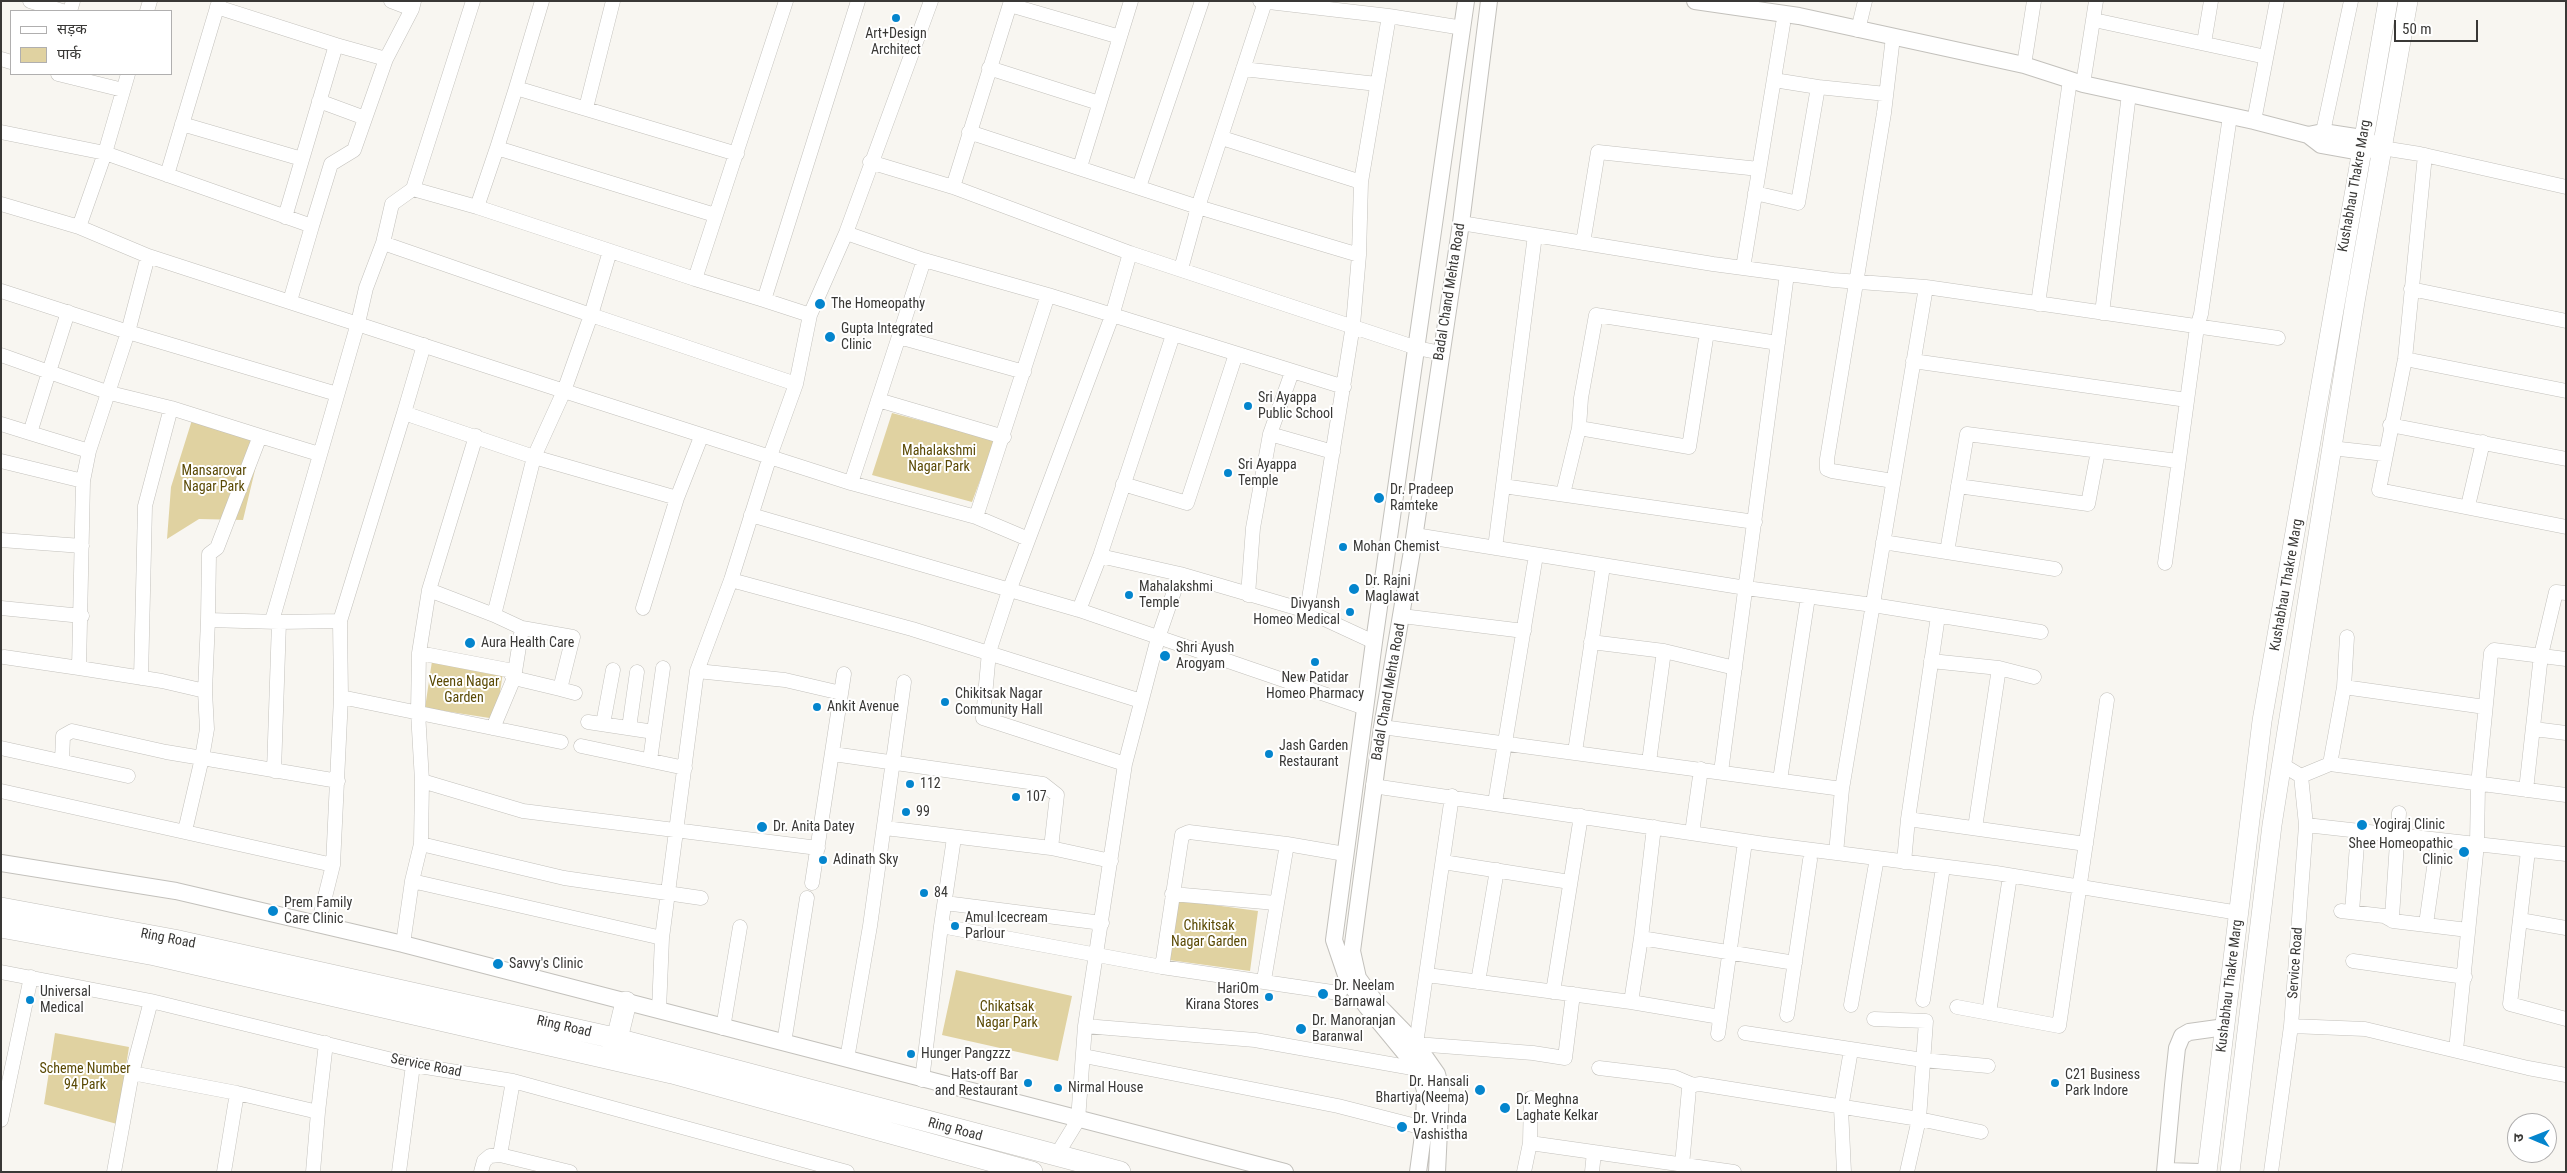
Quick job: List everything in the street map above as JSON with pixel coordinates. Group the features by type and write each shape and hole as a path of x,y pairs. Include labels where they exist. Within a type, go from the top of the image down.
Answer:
{"main road":[{"name":"Kushabhau Thakre Marg","path":"2207,1172 2262,721 2303,496 2361,145 2388,1"},
{"name":"Kushabhau Thakre Marg","path":"2230,1172 2281,764 2331,448 2408,1"},
{"name":"Ring Road","path":"1,908 174,940 616,1039 1120,1172"},
{"name":"Ring Road","path":"1,927 155,955 672,1073 1032,1172"},
{"path":"616,1039 626,1002"}],"street":[{"path":"30,1 59,10"},
{"path":"290,301 331,164 354,150 386,59 413,5 391,1"},
{"path":"274,771 275,622 319,454 358,323 366,288 383,243 392,204 413,189 473,1"},
{"path":"477,207 542,1"},
{"path":"586,108 613,1"},
{"path":"695,278 786,1"},
{"path":"764,300 858,1"},
{"path":"659,1010 662,938 697,671 731,580 770,456 796,384 810,315 846,233 870,162 931,1"},
{"path":"1080,167 1131,1"},
{"path":"1139,187 1202,1"},
{"path":"1437,1172 1441,1089 1438,1074 1423,1065 1367,1007 1348,981 1334,940 1374,642 1466,1"},
{"name":"Badal Chand Mehta Road","path":"1418,1172 1424,1128 1425,1090 1423,1065 1416,1044 1376,1003 1358,978 1352,951 1373,786 1415,535 1461,223 1489,1"},
{"path":"1695,1 1785,13 2024,65 2077,82 2315,134"},
{"path":"1858,30 1865,1"},
{"path":"2024,65 2034,1"},
{"path":"2038,304 2077,82 2094,20 2096,1"},
{"path":"2204,43 2211,1"},
{"path":"2254,121 2277,1"},
{"path":"2351,1 2315,134 2321,145 2361,145 2425,155 2566,187"},
{"path":"1182,269 1198,207 1222,138 1263,2 1389,16 1463,28"},
{"path":"953,187 1010,3 1120,37"},
{"path":"167,175 218,4 336,45 386,59"},
{"path":"1743,268 1785,13"},
{"path":"1307,611 1353,325 1359,255 1361,182 1389,16"},
{"path":"2094,20 2266,57"},
{"path":"1893,37 1886,94 1827,459 1827,469 1893,481"},
{"path":"285,217 336,45"},
{"path":"989,68 1099,104"},
{"path":"1243,69 1377,84"},
{"path":"62,75 123,90"},
{"path":"79,227 105,153 128,75"},
{"path":"1774,80 1886,94"},
{"path":"1755,193 1798,202 1818,87"},
{"path":"516,88 737,154"},
{"path":"2102,313 2129,94"},
{"path":"319,101 365,118"},
{"path":"2165,563 2197,327 2203,305 2230,116"},
{"path":"182,124 302,159"},
{"path":"1,132 105,153 312,226"},
{"path":"969,132 1198,207 1359,255"},
{"path":"1222,138 1361,182"},
{"path":"497,148 715,215"},
{"path":"1583,243 1598,152 1759,169"},
{"path":"2425,155 2405,360 2390,425 2379,490 2468,506 2566,527"},
{"path":"870,162 953,187 1130,253 1353,325 1416,348 1441,353"},
{"path":"413,189 477,207 610,252 810,315"},
{"path":"1,204 79,227 148,256 701,436 770,456 851,483 976,517 1028,538"},
{"path":"1461,223 1743,268 1855,282 1926,287 2278,338"},
{"path":"846,233 924,260 1048,294 1172,335 1344,387"},
{"path":"1495,548 1535,235"},
{"path":"383,243 796,384"},
{"path":"494,615 534,457 564,391 591,315 610,252"},
{"path":"1125,764 983,718 989,652 1028,538 1112,316 1130,253"},
{"path":"80,668 83,481 89,451 110,393 148,256"},
{"path":"851,483 924,260"},
{"path":"1721,772 1787,274"},
{"path":"1836,853 1842,789 1926,287"},
{"path":"2411,288 2566,322"},
{"path":"1,291 128,332 337,394"},
{"path":"976,517 1004,437 1048,294"},
{"path":"30,433 68,312"},
{"path":"1563,494 1579,428 1581,398 1596,315 1778,343"},
{"path":"1579,428 1689,447 1707,332"},
{"path":"1079,610 1100,556 1172,335"},
{"path":"899,337 1024,372"},
{"path":"318,925 333,865 341,697 340,621 424,345"},
{"path":"1123,484 1187,503 1236,354"},
{"path":"1,355 110,393 171,408 319,454"},
{"path":"2405,360 2566,391"},
{"path":"1913,361 2187,400"},
{"path":"1248,594 1253,528 1270,434 1292,372"},
{"path":"878,400 1004,437"},
{"path":"140,678 145,506 171,408"},
{"path":"404,414 476,436 534,457 677,498"},
{"path":"1,424 89,451"},
{"path":"2390,425 2566,459"},
{"path":"1270,434 1333,452"},
{"path":"1947,552 1966,434 2178,462"},
{"path":"185,831 207,728 205,691 209,554 217,548 260,436"},
{"path":"403,944 412,881 421,844 422,781 418,712 420,653 429,590 476,436"},
{"path":"643,608 677,498 701,436"},
{"path":"2468,506 2483,442"},
{"path":"2331,448 2385,454"},
{"path":"1958,486 2088,504 2098,451"},
{"path":"1,461 83,481"},
{"path":"1503,486 1754,522"},
{"path":"751,515 1079,610 1365,708"},
{"path":"1415,535 1603,566 1873,605 2041,632"},
{"path":"1,540 82,546"},
{"path":"1883,542 2055,569"},
{"path":"1495,803 1536,555"},
{"path":"1100,556 1180,574 1307,611 1374,642"},
{"path":"1575,752 1603,566"},
{"path":"1056,1156 1078,1120 1085,1026 1125,764 1158,638 1180,574"},
{"path":"731,580 989,652 1141,701"},
{"path":"429,590 522,628 573,637 560,689"},
{"path":"2526,790 2541,655 2556,592 2566,593"},
{"path":"1780,780 1808,597"},
{"path":"1,608 82,616"},
{"path":"1402,616 1524,631"},
{"path":"1904,862 1908,819 1938,616"},
{"path":"208,620 340,621"},
{"path":"493,728 514,678 522,628"},
{"path":"2330,764 2344,687 2347,637"},
{"path":"1591,642 1664,651 1735,668"},
{"path":"1648,762 1664,651"},
{"path":"2456,1050 2465,977 2477,844 2478,785 2492,651 2566,659"},
{"path":"420,653 508,670 514,678 575,693"},
{"path":"4,656 140,678 205,691"},
{"path":"1931,661 1999,668 2034,677"},
{"path":"650,760 663,668"},
{"path":"1975,828 1999,668"},
{"path":"603,724 613,670"},
{"path":"697,671 785,680 841,693"},
{"path":"629,728 637,672"},
{"path":"812,883 834,754 844,674"},
{"path":"847,1059 885,828 892,761 904,682"},
{"path":"2344,687 2485,707"},
{"path":"341,697 561,742"},
{"path":"1957,1007 2059,1026 2107,700"},
{"path":"588,722 654,732"},
{"path":"1382,726 1842,789"},
{"path":"2534,729 2566,733"},
{"path":"62,761 64,736 72,730 166,752 338,781"},
{"path":"581,746 685,768"},
{"path":"1,748 128,776"},
{"path":"834,754 1043,784 1057,795 1051,848"},
{"path":"2281,764 2301,776 2330,764 2478,785 2566,794"},
{"path":"1692,833 1702,769"},
{"name":"Service Road","path":"2270,1172 2291,1026 2306,825 2301,776"},
{"path":"422,781 523,811 818,848"},
{"path":"1373,786 1452,796 1692,833 1943,866 2239,913"},
{"path":"1,791 333,865"},
{"path":"1452,796 1416,1044 1533,1053 1565,1058 1573,994"},
{"path":"2394,921 2392,917 2399,813"},
{"path":"1553,992 1581,816"},
{"path":"1908,819 2086,844"},
{"path":"2306,825 2566,854"},
{"path":"1631,1002 1641,938 1654,827"},
{"path":"885,828 954,838 1051,848 1111,861"},
{"path":"2358,831 2347,911 2384,916 2394,921 2468,930"},
{"path":"1162,967 1178,836 1189,832 1287,844 1345,854"},
{"path":"922,1080 954,838"},
{"path":"2426,924 2438,840"},
{"path":"421,844 564,878 701,898"},
{"path":"1264,980 1287,844"},
{"path":"1718,1034 1744,850"},
{"path":"2528,851 2510,1004 2566,1019"},
{"path":"1851,1005 1877,858"},
{"path":"1788,1015 1810,860"},
{"path":"1443,862 1570,882"},
{"path":"1,863 176,891 403,944 922,1080 1285,1172"},
{"path":"1923,1000 1943,866"},
{"path":"1478,982 1497,870"},
{"path":"1988,1013 2010,876"},
{"path":"412,881 662,938"},
{"path":"1172,894 1276,903"},
{"path":"784,1043 807,898"},
{"path":"944,903 1102,922"},
{"path":"2520,920 2566,928"},
{"path":"723,1028 740,926"},
{"path":"941,926 1162,967 1264,980 1340,993 1348,981"},
{"path":"1641,938 1795,963"},
{"path":"2353,961 2465,977"},
{"name":"Service Road","path":"1,972 151,1000 413,1065 512,1081 821,1168 847,1172"},
{"path":"1427,975 1631,1002 1720,1017"},
{"path":"1,1120 32,977"},
{"path":"114,1172 132,1074 151,1000"},
{"path":"1874,1019 1926,1021 1919,1119 1907,1172"},
{"path":"1085,1026 1255,1040 1423,1065"},
{"path":"2291,1026 2364,1029 2528,1068 2566,1075"},
{"path":"2200,1172 2165,1171 2177,1048 2182,1036 2189,1032 2225,1027"},
{"path":"1745,1033 1923,1060 1988,1066"},
{"path":"312,1172 326,1043"},
{"path":"1844,1172 1842,1108 1851,1050"},
{"path":"1084,1056 1338,1106 1424,1128"},
{"path":"399,1172 413,1065"},
{"path":"1599,1068 1674,1077 1693,1085 1700,1084 1919,1119 1981,1132"},
{"path":"132,1074 237,1093 318,1112"},
{"path":"500,1155 512,1081"},
{"path":"1682,1165 1689,1089 1693,1085"},
{"path":"224,1172 237,1093"},
{"path":"1524,1172 1530,1143 1531,1098"},
{"path":"1530,1143 1734,1172"},
{"path":"1592,1172 1594,1152"},
{"path":"481,1172 484,1161 490,1156 500,1155 525,1167 570,1172"}],"green space":[{"name":"Mahalakshmi Nagar Park","path":"892,413 995,440 972,502 872,475"},
{"name":"Mansarovar Nagar Park","path":"192,420 262,441 243,520 199,519 167,539 171,487"},
{"name":"Veena Nagar Garden","path":"432,661 503,672 496,719 425,708"},
{"name":"Chikitsak Nagar Garden","path":"1177,900 1258,911 1250,971 1169,960"},
{"name":"Chikatsak Nagar Park","path":"956,970 1072,996 1058,1061 942,1035"},
{"name":"Scheme Number 94 Park","path":"55,1033 129,1047 117,1124 44,1104"}],"place":[{"name":"Art+Design Architect","path":"896,18"},
{"name":"The Homeopathy","path":"820,304"},
{"name":"Gupta Integrated Clinic","path":"830,337"},
{"name":"Sri Ayappa Public School","path":"1248,406"},
{"name":"Sri Ayappa Temple","path":"1228,473"},
{"name":"Dr. Pradeep Ramteke","path":"1379,498"},
{"name":"Mohan Chemist","path":"1343,547"},
{"name":"Dr. Rajni Maglawat","path":"1354,589"},
{"name":"Mahalakshmi Temple","path":"1129,595"},
{"name":"Divyansh Homeo Medical","path":"1350,612"},
{"name":"Aura Health Care","path":"470,643"},
{"name":"Shri Ayush Arogyam","path":"1165,656"},
{"name":"New Patidar Homeo Pharmacy","path":"1315,662"},
{"name":"Chikitsak Nagar Community Hall","path":"945,702"},
{"name":"Ankit Avenue","path":"817,707"},
{"name":"Jash Garden Restaurant","path":"1269,754"},
{"name":"112","path":"910,784"},
{"name":"107","path":"1016,797"},
{"name":"99","path":"906,812"},
{"name":"Yogiraj Clinic","path":"2362,825"},
{"name":"Dr. Anita Datey","path":"762,827"},
{"name":"Shee Homeopathic Clinic","path":"2464,852"},
{"name":"Adinath Sky","path":"823,860"},
{"name":"84","path":"924,893"},
{"name":"Prem Family Care Clinic","path":"273,911"},
{"name":"Amul Icecream Parlour","path":"955,926"},
{"name":"Savvy's Clinic","path":"498,964"},
{"name":"Dr. Neelam Barnawal","path":"1323,994"},
{"name":"HariOm Kirana Stores","path":"1269,997"},
{"name":"Universal Medical","path":"30,1000"},
{"name":"Dr. Manoranjan Baranwal","path":"1301,1029"},
{"name":"Hunger Pangzzz","path":"911,1054"},
{"name":"Hats-off Bar and Restaurant","path":"1028,1083"},
{"name":"C21 Business Park Indore","path":"2055,1083"},
{"name":"Nirmal House","path":"1058,1088"},
{"name":"Dr. Hansali Bhartiya(Neema)","path":"1480,1090"},
{"name":"Dr. Meghna Laghate Kelkar","path":"1505,1108"},
{"name":"Dr. Vrinda Vashistha","path":"1402,1127"}]}
